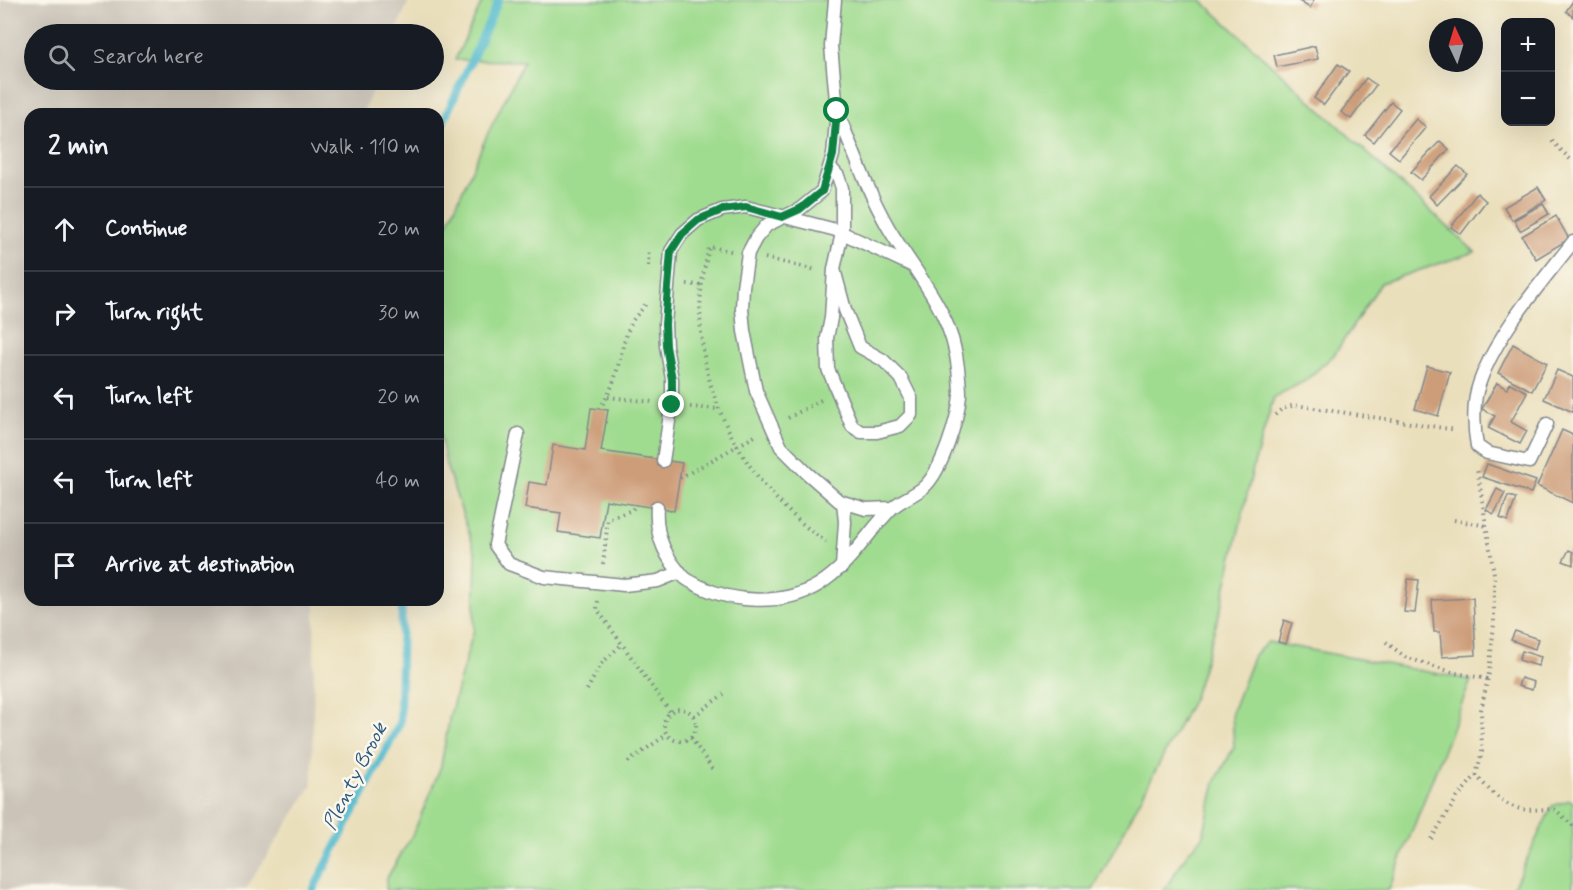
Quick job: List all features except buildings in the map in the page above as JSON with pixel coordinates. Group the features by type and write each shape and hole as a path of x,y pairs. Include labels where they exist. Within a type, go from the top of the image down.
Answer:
{"lane":[{"path":"834,0 831,46 837,111 830,167 822,191 800,209 767,225 756,238 748,253 742,309 749,362 756,392 781,447 807,474 839,501 866,509 891,508"},
{"path":"657,507 658,537 685,579 732,597 761,600 803,591 817,585 842,567 891,508 926,486 940,464 955,420 960,396 955,346 947,320 935,297 889,228 867,185 837,111"},
{"path":"830,167 838,176 842,188 842,232 834,269 831,318 827,338 828,369 852,426 861,432 877,432 900,426 911,416 911,398 901,378 883,360 860,347 844,310 834,269"},
{"path":"663,461 672,401 672,379 665,324 671,251 682,234 698,220 722,210 746,207 842,232 914,266"},
{"path":"1547,424 1528,462 1486,453 1477,446 1474,433 1477,392 1488,364 1516,316 1573,242"},
{"path":"518,434 495,545 509,564 544,577 624,585 658,581 680,572"},
{"path":"842,567 845,522 843,502"}],"path":[{"path":"1552,141 1573,162"},
{"path":"648,270 649,249"},
{"path":"599,409 609,397 631,323 645,306 646,297"},
{"path":"1275,415 1282,408 1295,405 1474,433"},
{"path":"1431,839 1456,798 1476,775 1482,752 1481,710 1488,679 1494,624 1494,584 1487,526 1480,496 1477,446"},
{"path":"1454,519 1487,526"},
{"path":"1386,642 1405,657 1455,673 1488,679"},
{"path":"587,690 601,664 622,644"},
{"path":"694,716 724,694"},
{"path":"681,708 694,716 696,724 691,738 678,742 666,735 663,728 667,714 681,708"},
{"path":"628,762 666,735"},
{"path":"691,738 713,770"},
{"path":"1476,775 1491,792 1505,802 1522,809 1556,810 1573,826"}],"shaded area":[{"path":"0,0 409,0 399,24 24,24 24,90 373,90 365,108 24,108 24,606 315,606 312,785 245,890 0,890"}],"green space":[{"path":"483,0 1201,0 1475,252 1381,283 1334,355 1305,381 1274,397 1254,464 1221,608 1194,697 1093,890 386,890 387,878 414,832 441,766 450,715 474,629 476,554 444,454 444,232 488,133 524,61 455,60"},
{"path":"1268,642 1471,680 1389,890 1164,890 1189,851 1203,837 1215,782 1234,747 1232,712 1254,655"},
{"path":"1570,800 1573,802 1573,890 1512,890 1552,806"}],"waterway":[{"name":"Plenty Brook","path":"444,120 499,0"},
{"name":"Plenty Brook","path":"313,890 400,723 402,606"}],"route":[{"path":"672,405 672,379 665,324 671,251 682,234 698,220 722,210 746,207 782,217 800,209 822,191 833,155 837,111"}]}
